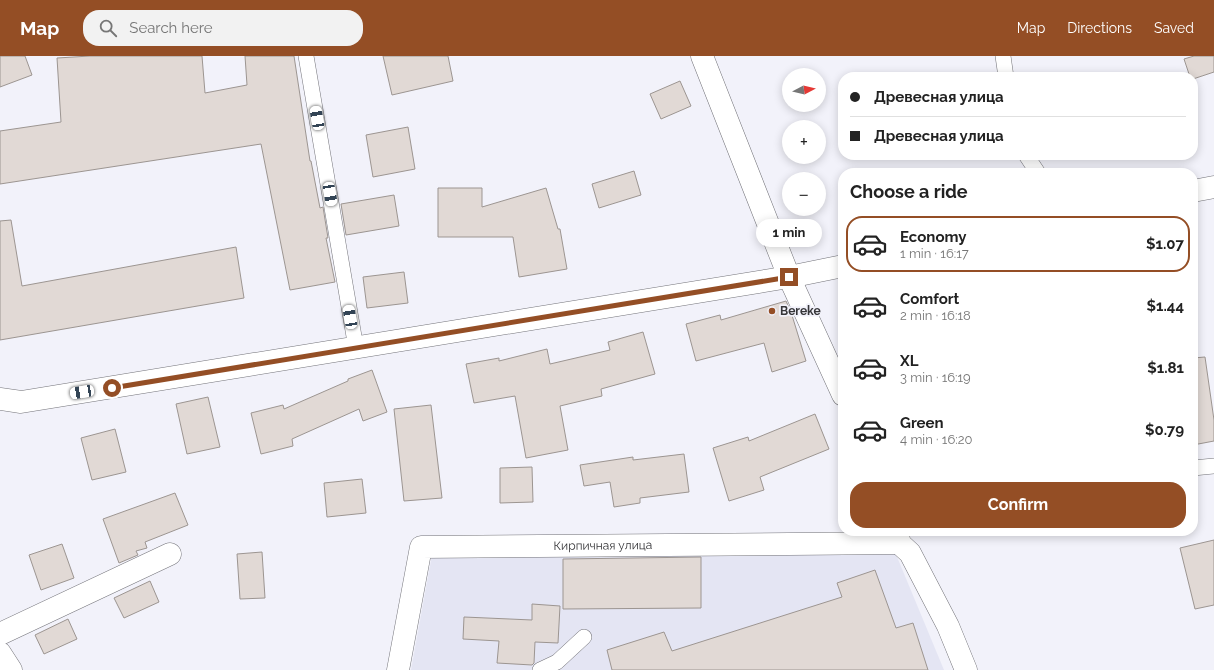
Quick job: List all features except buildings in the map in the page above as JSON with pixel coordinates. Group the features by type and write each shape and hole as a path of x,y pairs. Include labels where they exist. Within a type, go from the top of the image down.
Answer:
{"street":[{"path":"702,56 789,277 838,384"},
{"path":"1198,190 1214,187"},
{"path":"0,398 21,402 789,277 838,267"},
{"path":"898,537 910,553 948,626 966,670"},
{"name":"Кирпичная улица","path":"398,670 421,547 898,537"},
{"path":"0,634 170,554"},
{"path":"0,653 11,670"}],"lane":[{"path":"306,56 356,348"},
{"path":"1004,56 1006,72"},
{"path":"1198,468 1214,466"},
{"path":"540,670 557,662 584,637"}],"shaded area":[{"path":"895,552 944,670 411,670 432,555"}],"place":[{"name":"Bereke","path":"772,311"}],"route":[{"path":"112,388 789,277"}]}
